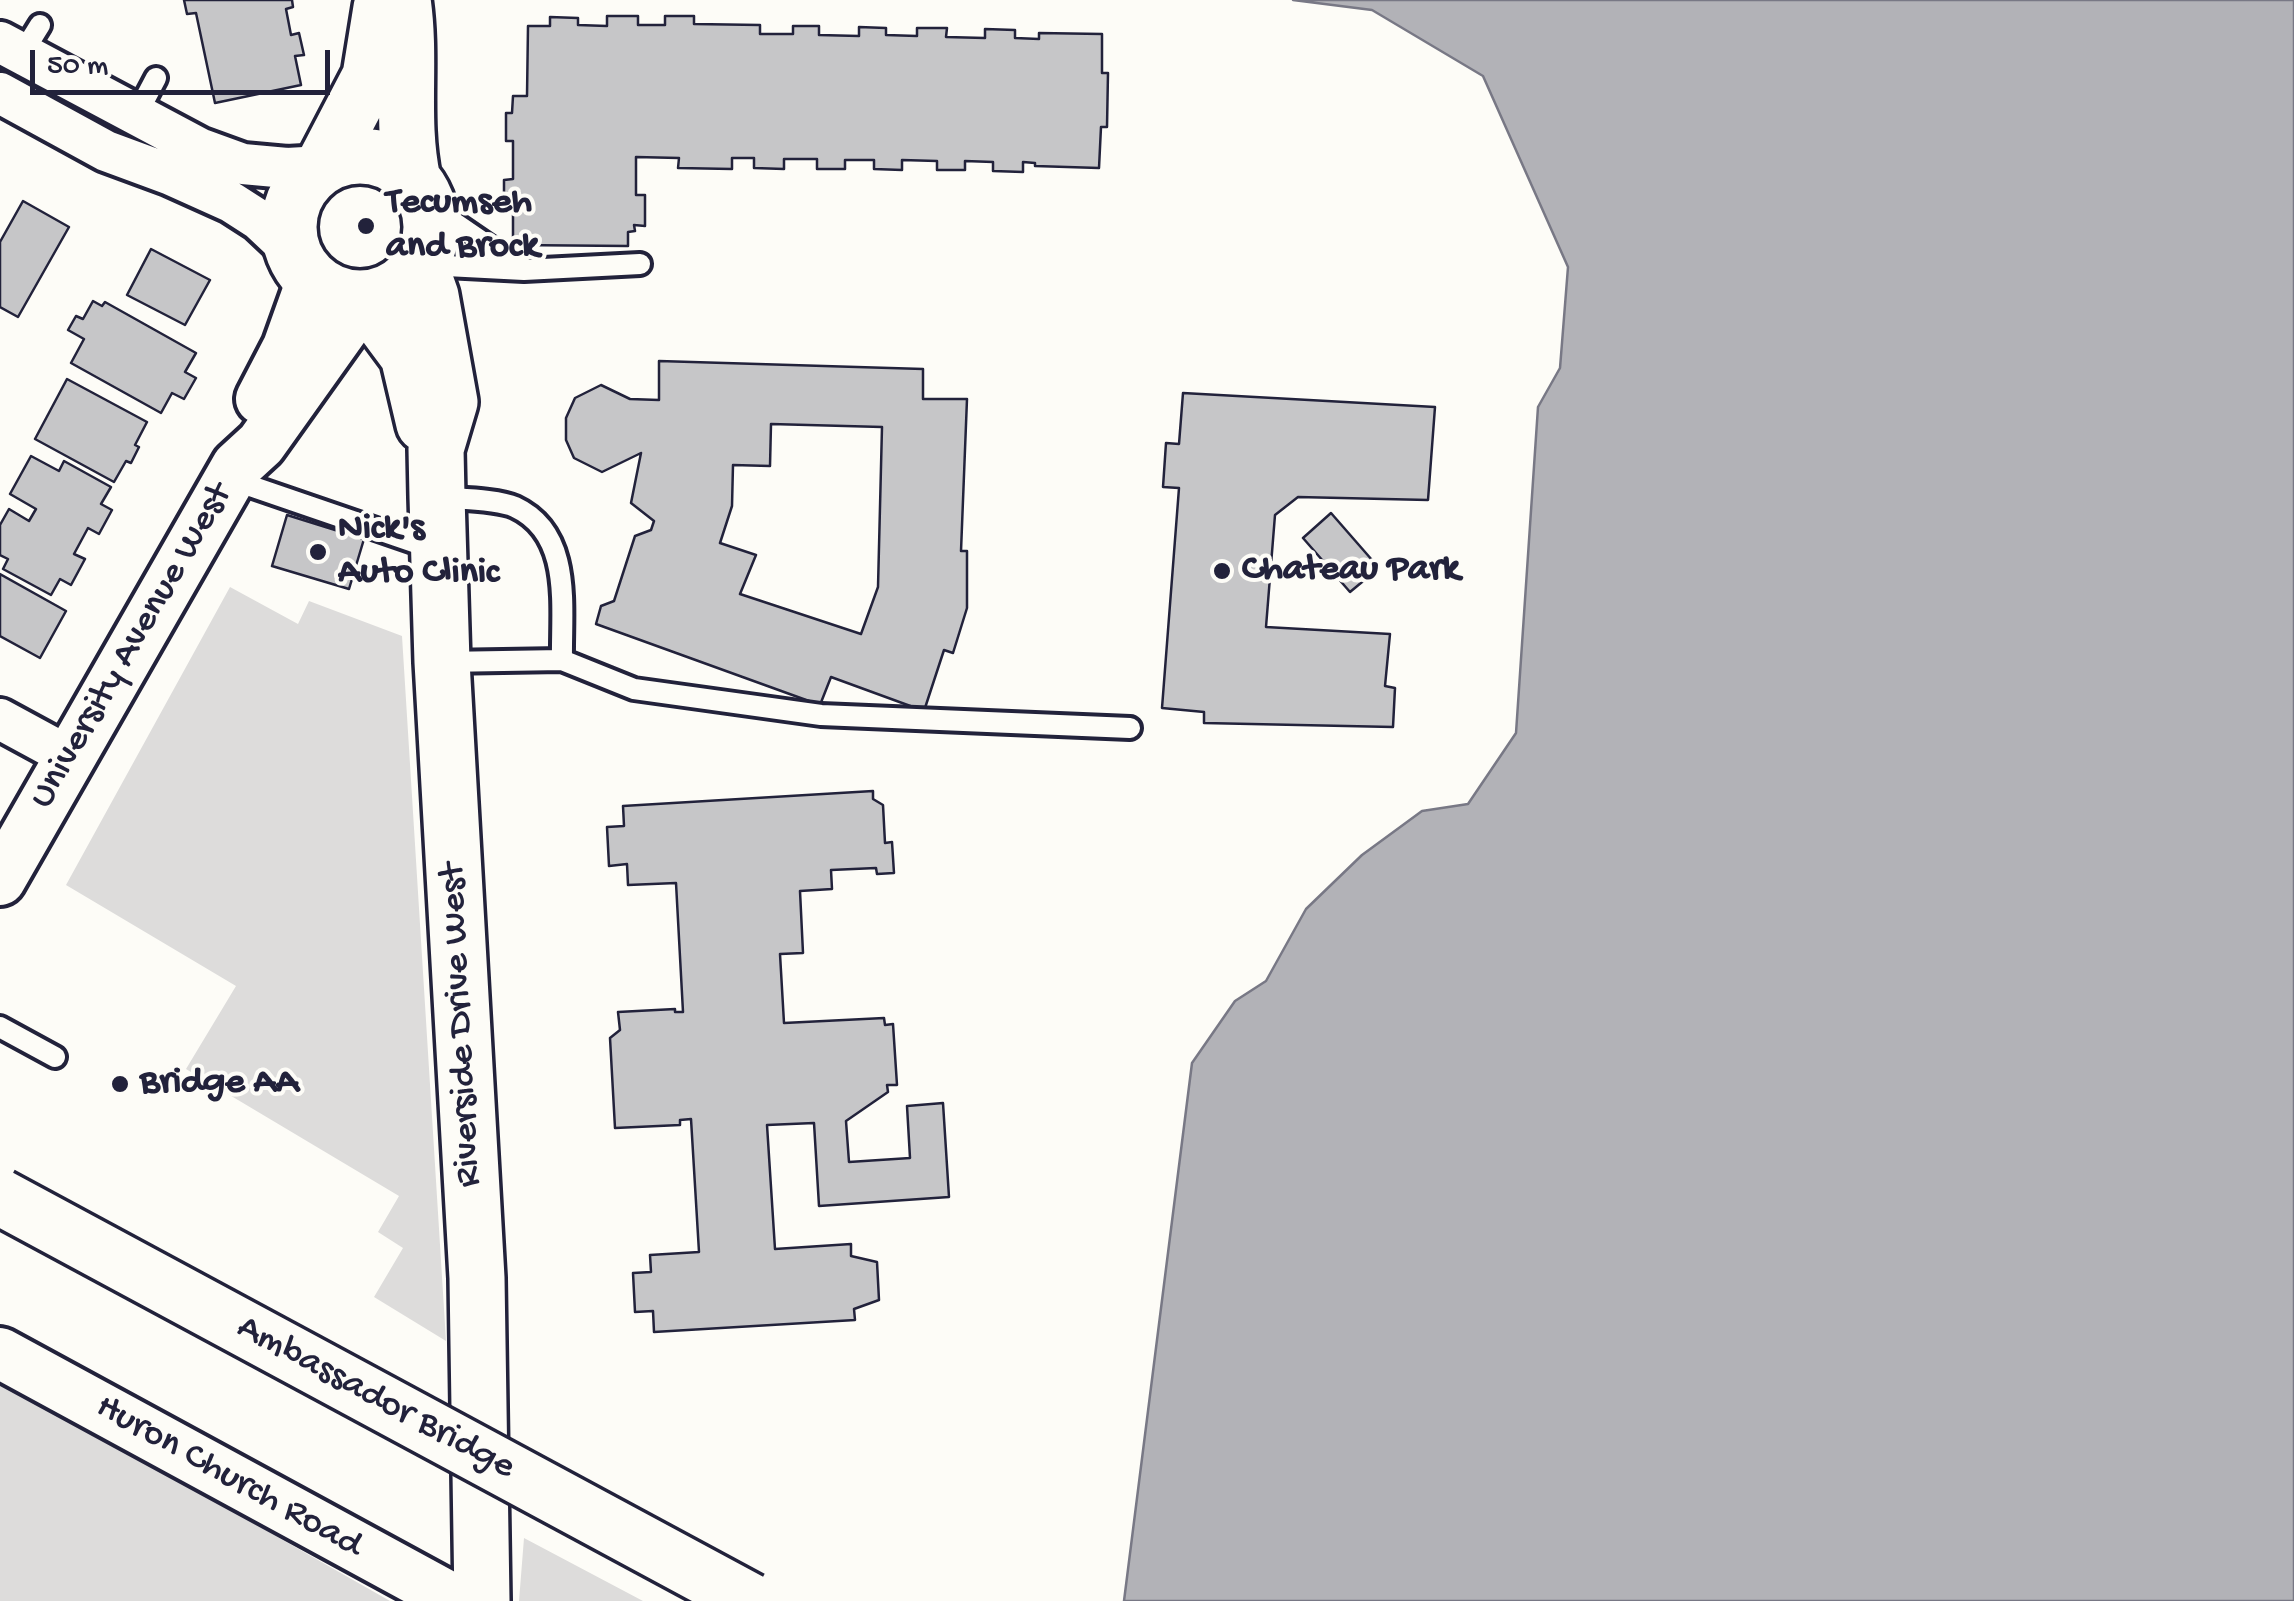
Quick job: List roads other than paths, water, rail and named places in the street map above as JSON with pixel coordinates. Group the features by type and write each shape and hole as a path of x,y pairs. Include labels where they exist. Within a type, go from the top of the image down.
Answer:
{"main road":[{"path":"381,0 370,76 323,166 303,184 292,205 288,229 302,266 332,293 365,298 389,292 406,281 420,265 430,236 405,132 407,33 403,0"},
{"path":"323,166 354,156 371,157 401,168 420,192"},
{"name":"Riverside Drive West","path":"420,265 431,296 450,402 436,473 438,551 478,1278 482,1601"},
{"name":"Riverside Drive West","path":"365,298 408,356 436,473"},
{"name":"Ambassador Bridge","path":"0,1197 750,1601"}],"street":[{"path":"21,40 136,116 199,148 243,164 323,166"},
{"path":"0,93 106,152 170,174 232,202 260,220 302,266"},
{"name":"University Avenue West","path":"233,472 242,433 288,347 302,266"},
{"name":"University Avenue West","path":"0,880 233,472 261,444 365,298"},
{"path":"0,719 70,758"},
{"name":"Huron Church Road","path":"0,1353 456,1601"}],"lane":[{"path":"136,116 156,78"},
{"path":"420,192 524,270"},
{"path":"420,265 524,270 640,264"},
{"path":"233,472 438,551"},
{"path":"436,473 514,506 540,526 560,561 562,660"},
{"path":"442,662 562,660 634,689 821,715 1130,728"},
{"path":"0,1027 55,1057"}],"place":[{"name":"Tecumseh and Brock","path":"366,226"},
{"name":"Nick's Auto Clinic","path":"318,552"},
{"name":"Chateau Park","path":"1222,571"},
{"name":"Bridge AA","path":"120,1084"}]}
